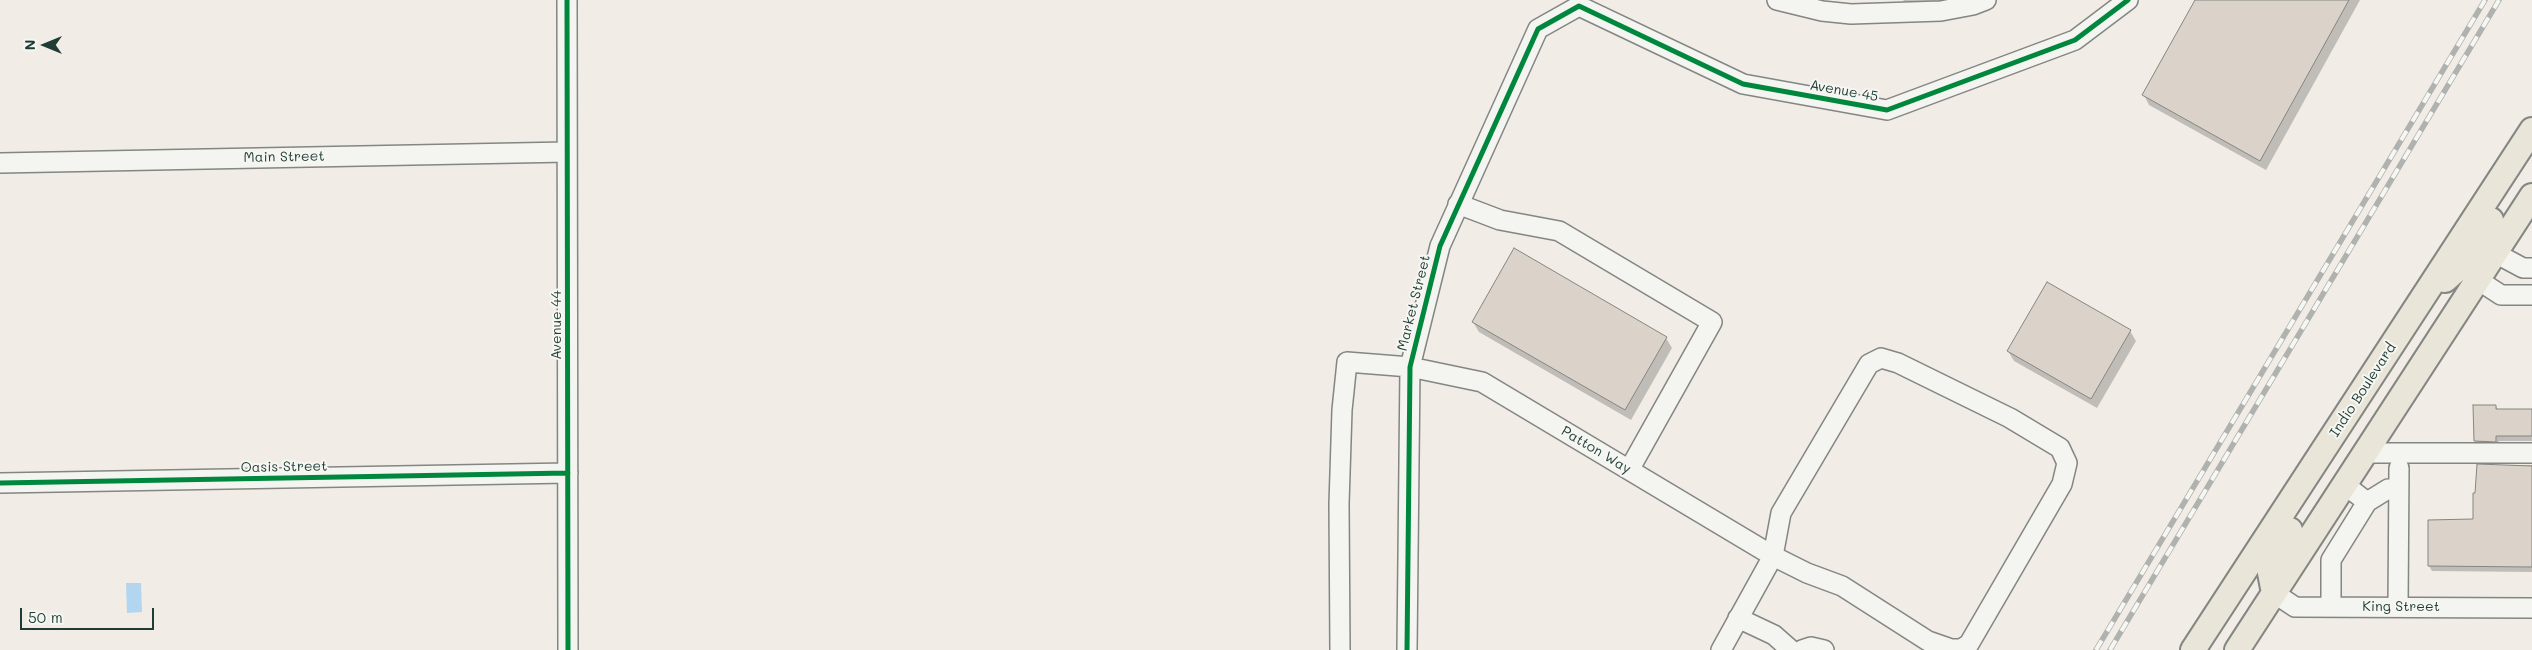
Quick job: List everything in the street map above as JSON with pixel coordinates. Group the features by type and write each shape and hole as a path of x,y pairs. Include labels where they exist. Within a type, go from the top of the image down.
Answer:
{"main road":[{"name":"Indio Boulevard","path":"2193,650 2345,418 2428,296 2532,130"},
{"path":"2428,296 2472,256 2485,230 2532,158"},
{"path":"2237,650 2532,196"},
{"path":"2472,256 2495,253"},
{"path":"2472,256 2478,280"},
{"path":"2380,431 2398,375 2445,304 2445,291 2428,296"},
{"path":"2274,593 2270,573 2275,553 2326,472 2345,418"},
{"path":"2209,625 2244,602 2274,593"}],"street":[{"name":"Avenue 44","path":"567,0 568,650"},
{"path":"1777,0 1822,11 1851,14 1941,11 1972,5 1986,0"},
{"name":"Avenue 45","path":"1580,3 1743,84 1887,110 2075,40 2128,0"},
{"name":"Market Street","path":"1407,650 1410,367 1440,246 1538,29 1580,3"},
{"name":"Main Street","path":"0,163 568,152"},
{"path":"1458,204 1500,220 1559,231 1712,322 1629,470"},
{"path":"2495,253 2524,268 2532,268"},
{"path":"2478,280 2501,295 2532,295"},
{"name":"Patton Way","path":"1340,650 1339,504 1342,410 1347,362 1410,367 1482,382 1773,556 1807,573 1842,586 1928,641 1951,650 1961,649 1969,644 2062,484 2067,463 2060,448 2010,418 1898,363 1881,358 1869,364 1781,512 1773,556"},
{"path":"2366,453 2532,453"},
{"path":"2398,607 2399,468"},
{"name":"Oasis Street","path":"0,483 568,473"},
{"path":"2345,485 2367,502"},
{"path":"2331,607 2331,560 2367,502 2388,489 2398,489"},
{"path":"1720,650 1773,556"},
{"name":"King Street","path":"2274,593 2295,607 2532,608"},
{"path":"1738,618 1774,635 1791,650"},
{"path":"1802,650 1811,646 1824,650"}],"water":[{"path":"126,583 141,583 142,612 127,613"}],"building":[{"path":"2195,0 2349,0 2260,161 2142,95"},
{"path":"1514,248 1667,337 1625,410 1472,322"},
{"path":"2047,282 2131,330 2091,399 2007,351"},
{"path":"2473,405 2496,405 2496,409 2532,409 2532,436 2496,436 2496,442 2474,441"},
{"path":"2477,464 2532,466 2532,567 2428,566 2428,520 2473,519 2473,493 2475,493"}],"railway":[{"path":"2096,650 2485,0"},
{"path":"2110,650 2499,0"}],"cycle path":[{"path":"567,0 568,650"},
{"path":"1407,650 1410,367 1440,246 1538,29 1579,6 1743,84 1887,110 2075,40 2128,0"},
{"path":"0,483 568,473"}]}
